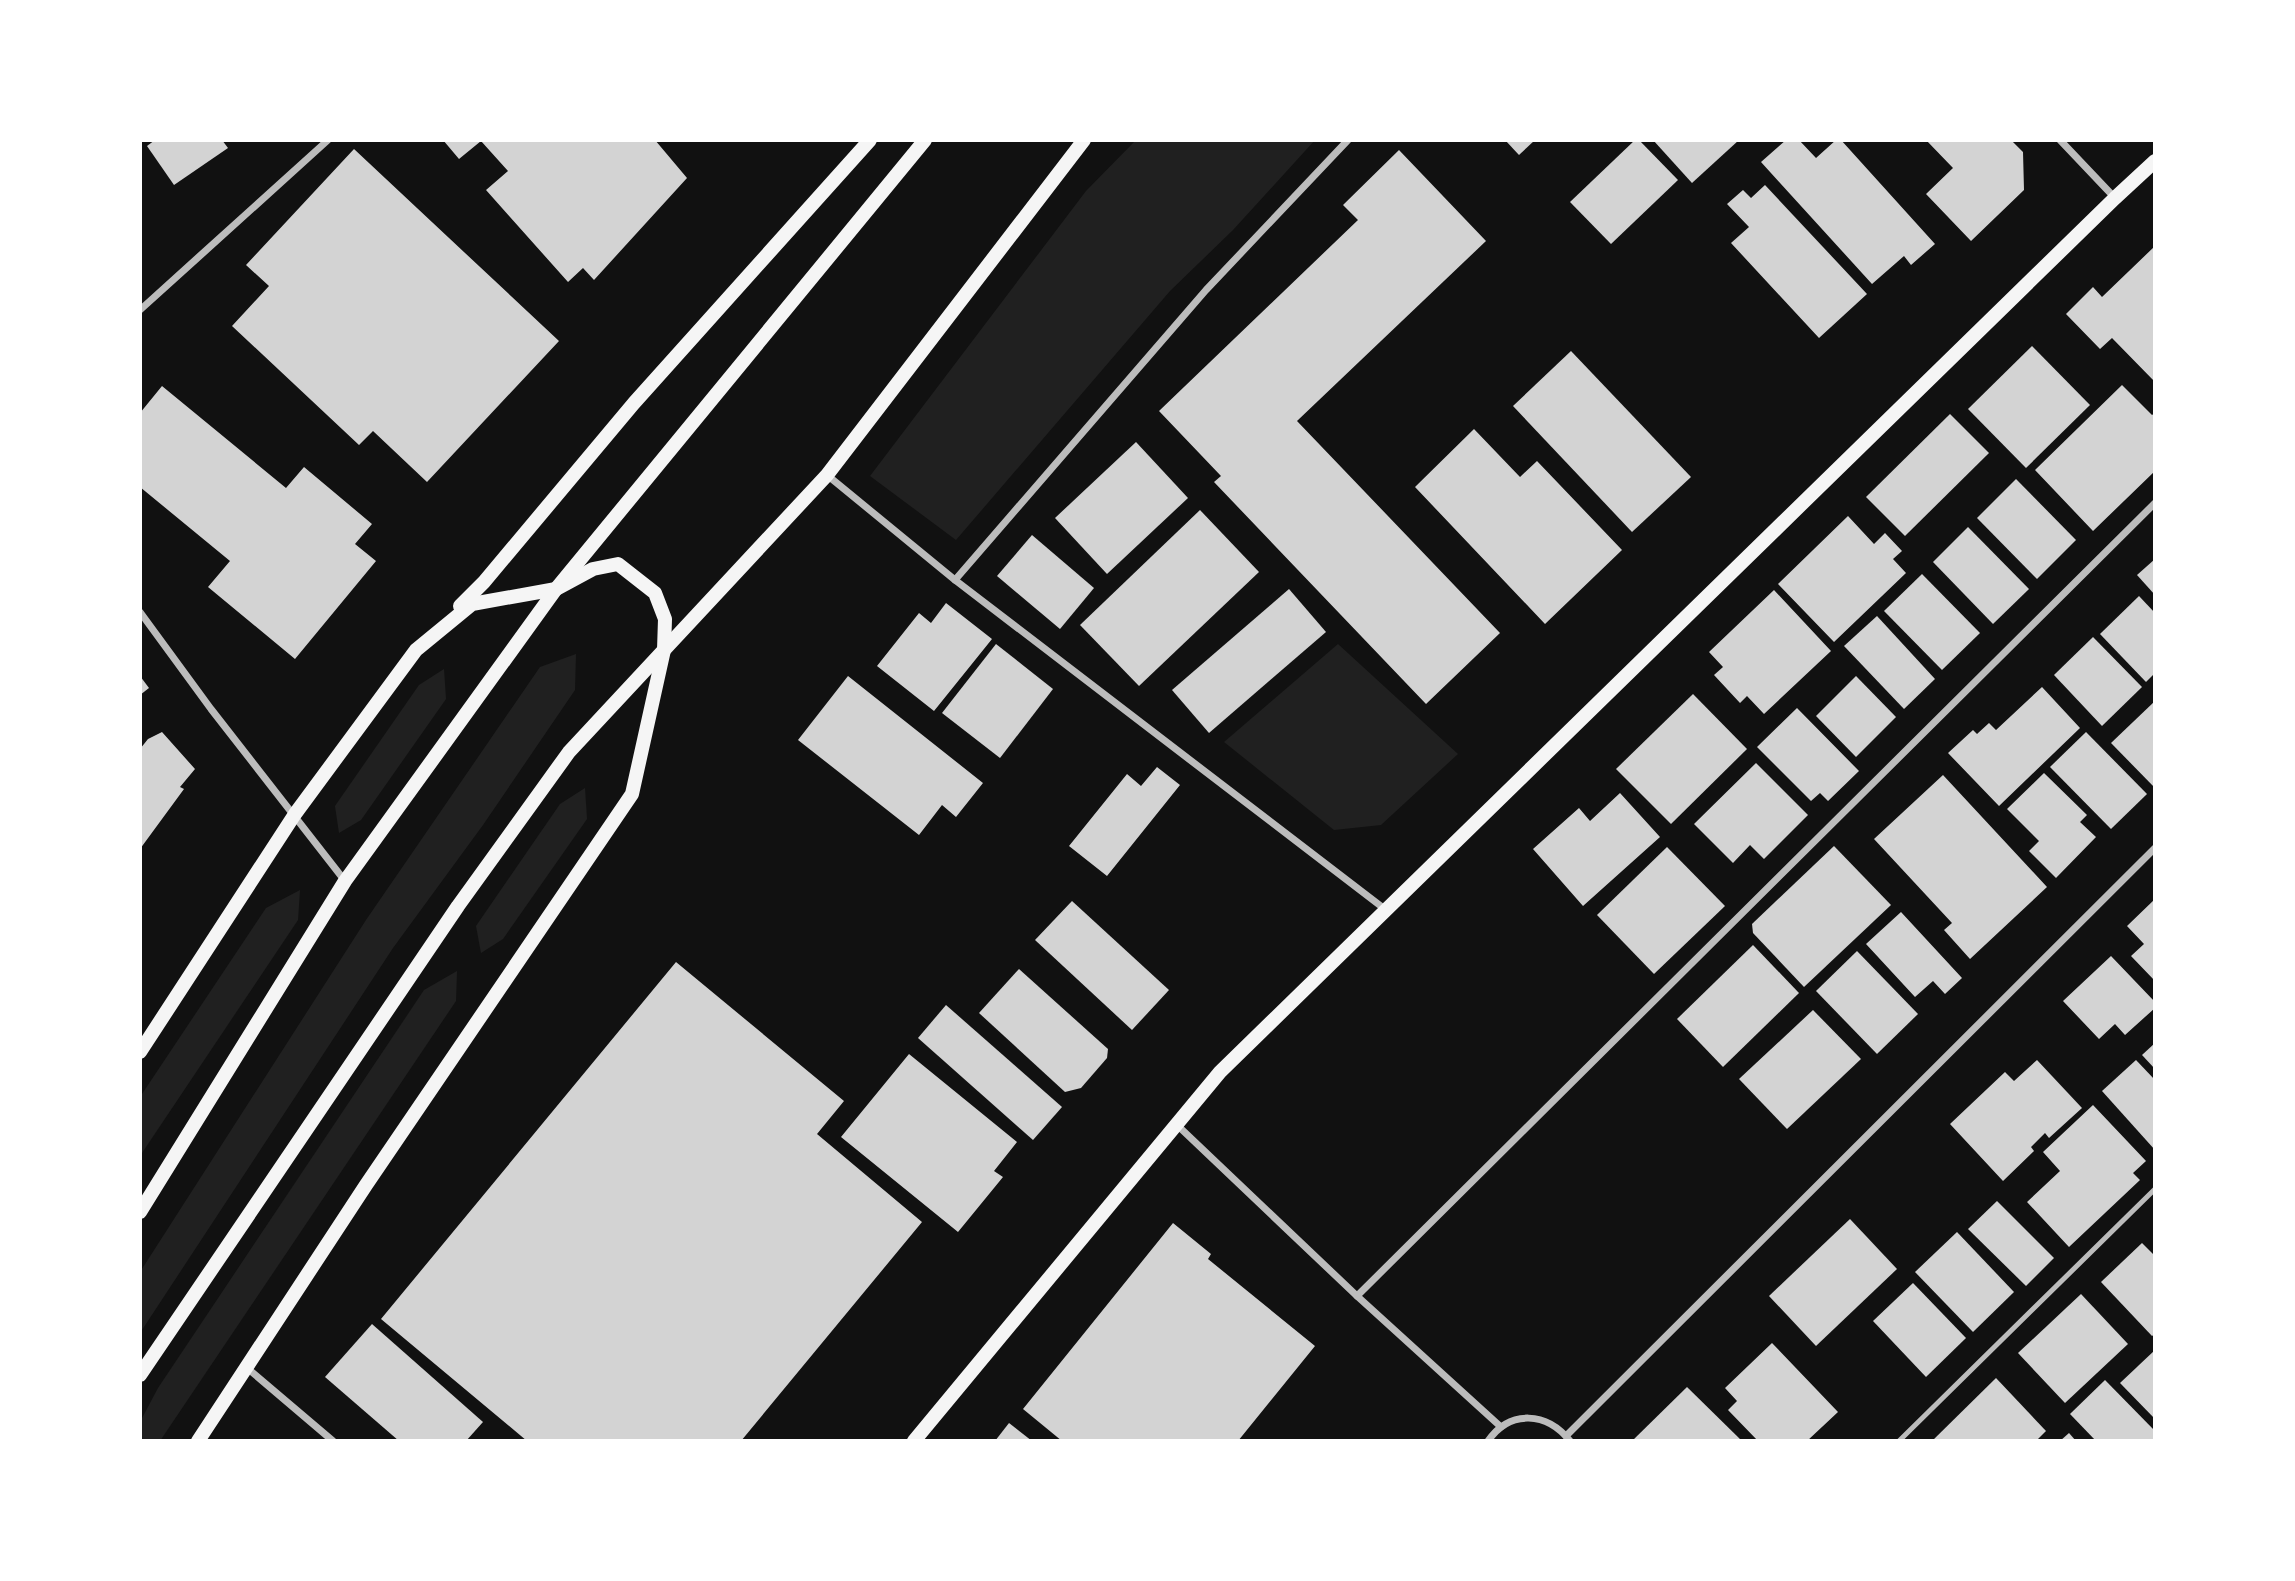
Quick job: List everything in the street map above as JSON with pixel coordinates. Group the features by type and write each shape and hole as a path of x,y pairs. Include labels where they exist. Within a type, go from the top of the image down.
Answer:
{"main road":[{"path":"140,1052 295,814 416,650 484,582 634,403 870,140"},
{"path":"140,1212 345,881 404,796 556,589 925,140"},
{"path":"140,1375 458,906 569,752 827,475 1084,140"},
{"path":"914,1441 1220,1072 2155,161"},
{"path":"198,1441 366,1185 632,794 664,650 665,619 655,593 618,564 593,569 556,589 471,604 416,650"}],"street":[{"path":"140,310 328,140"},
{"path":"954,580 1206,290 1348,140"},
{"path":"2060,140 2115,198"},
{"path":"827,475 954,580 1385,910"},
{"path":"1357,1296 2155,503"},
{"path":"140,612 211,709 345,881"},
{"path":"1488,1441 1501,1427 1515,1420 1531,1418 1547,1421 1561,1430 1568,1439 2155,848"},
{"path":"1176,1124 1357,1296 1501,1427"},
{"path":"246,1367 333,1441"}],"lane":[{"path":"1899,1441 2155,1189"}],"shaded area":[{"path":"1136,140 1315,140 1233,230 1170,291 956,540 870,476 1086,191"},
{"path":"1338,644 1458,754 1381,825 1334,830 1224,742"},
{"path":"576,654 575,690 483,825 393,948 140,1333 140,1272 366,920 540,667"},
{"path":"444,669 446,699 361,820 339,833 335,806 419,685"},
{"path":"585,788 587,819 503,939 481,953 476,926 560,804"},
{"path":"300,890 298,920 140,1156 140,1097 266,908"},
{"path":"457,971 456,1001 160,1441 140,1441 140,1422 158,1388 424,990"}],"building":[{"path":"155,140 222,140 228,148 174,185 147,146"},
{"path":"443,140 655,140 687,178 594,280 583,268 568,282 486,190 508,171 481,141 459,159"},
{"path":"1505,140 1535,140 1519,155"},
{"path":"1635,140 1639,140 1678,180 1611,244 1570,202"},
{"path":"1653,140 1739,140 1692,183"},
{"path":"1786,140 1799,140 1816,158 1836,140 1841,140 1935,244 1911,265 1904,256 1872,284 1761,162"},
{"path":"1926,140 2011,140 2023,152 2024,190 1971,241 1926,194 1953,168"},
{"path":"354,149 559,341 427,482 373,431 359,445 232,326 269,286 246,265"},
{"path":"1399,150 1486,241 1297,421 1500,633 1426,704 1214,482 1221,476 1159,411 1358,220 1343,205"},
{"path":"1765,185 1867,294 1819,338 1731,243 1749,227 1727,204 1743,190 1751,198"},
{"path":"2155,246 2155,382 2112,338 2100,349 2066,314 2093,287 2102,297"},
{"path":"2032,346 2090,405 2026,468 1968,409"},
{"path":"1571,351 1691,477 1632,532 1513,406"},
{"path":"2122,385 2152,415 2155,413 2155,471 2093,531 2035,470"},
{"path":"162,386 286,488 304,467 372,524 355,544 376,561 295,659 208,587 230,561 140,487 140,413"},
{"path":"1950,414 1989,453 1905,536 1866,497"},
{"path":"1474,429 1520,477 1537,461 1622,550 1545,624 1415,487"},
{"path":"1136,442 1188,498 1107,574 1055,518"},
{"path":"2016,479 2076,540 2037,579 1977,518"},
{"path":"1200,510 1259,572 1139,686 1080,625"},
{"path":"1848,516 1874,544 1885,533 1902,551 1893,559 1906,573 1834,642 1778,584"},
{"path":"1968,527 2029,589 1993,624 1933,562"},
{"path":"1032,535 1094,588 1060,629 997,576"},
{"path":"2155,559 2155,595 2137,575"},
{"path":"1922,574 1980,633 1942,670 1884,611"},
{"path":"1289,589 1326,632 1209,733 1172,690"},
{"path":"1774,590 1831,651 1764,714 1747,696 1740,703 1714,675 1723,667 1709,652"},
{"path":"2139,596 2155,613 2155,673 2146,682 2100,634"},
{"path":"946,603 992,639 934,711 877,666 919,613 931,623"},
{"path":"1877,616 1935,679 1904,709 1844,646"},
{"path":"2093,637 2142,687 2102,726 2054,675"},
{"path":"996,644 1053,689 1000,758 942,713"},
{"path":"140,676 149,688 140,695"},
{"path":"848,676 983,783 956,817 942,805 919,835 798,740"},
{"path":"1856,676 1896,717 1856,757 1816,716"},
{"path":"2042,687 2080,728 1999,806 1948,753 1973,730 1977,734 1989,723 1996,730"},
{"path":"1693,694 1747,749 1671,824 1616,769"},
{"path":"2155,701 2155,788 2111,743"},
{"path":"1797,708 1859,771 1828,801 1820,793 1811,801 1757,747"},
{"path":"162,732 195,769 180,787 184,789 140,849 140,749 148,739"},
{"path":"2086,732 2147,794 2111,829 2050,767"},
{"path":"1756,763 1808,815 1764,859 1750,845 1733,863 1694,824"},
{"path":"1157,767 1180,785 1107,876 1069,846 1127,774 1141,786"},
{"path":"2044,773 2087,815 2080,822 2096,837 2056,878 2029,851 2039,841 2007,809"},
{"path":"1943,775 2047,887 1970,959 1944,930 1952,923 1874,839"},
{"path":"1620,793 1660,837 1583,906 1533,849 1579,808 1590,821"},
{"path":"1834,846 1891,905 1804,987 1753,933 1752,924"},
{"path":"1667,847 1725,906 1654,974 1597,915"},
{"path":"2155,899 2155,981 2131,956 2144,944 2127,926"},
{"path":"1072,901 1169,990 1132,1030 1035,940"},
{"path":"1901,912 1962,978 1945,994 1933,981 1915,997 1866,944"},
{"path":"1753,945 1799,993 1723,1067 1677,1019"},
{"path":"1857,951 1918,1014 1877,1054 1816,991"},
{"path":"2111,956 2155,1002 2155,1008 2125,1035 2115,1024 2099,1039 2063,1001"},
{"path":"676,962 844,1101 817,1134 922,1222 741,1441 527,1441 381,1319"},
{"path":"1019,969 1108,1049 1107,1058 1081,1088 1065,1092 979,1013"},
{"path":"946,1005 1062,1107 1033,1140 918,1038"},
{"path":"1813,1010 1861,1059 1787,1129 1739,1079"},
{"path":"2155,1043 2155,1069 2142,1055"},
{"path":"909,1054 1017,1142 994,1171 1003,1177 958,1232 841,1137"},
{"path":"2037,1060 2082,1108 2049,1138 2045,1133 2031,1147 2034,1151 2003,1181 1950,1124 2005,1072 2014,1081"},
{"path":"2136,1060 2155,1080 2155,1150 2102,1091"},
{"path":"2093,1105 2146,1161 2133,1173 2140,1180 2069,1247 2027,1202 2060,1171 2043,1152"},
{"path":"1997,1201 2054,1258 2026,1286 1968,1229"},
{"path":"1850,1219 1897,1269 1816,1346 1769,1296"},
{"path":"1173,1223 1211,1254 1208,1259 1315,1346 1238,1441 1062,1441 1023,1409"},
{"path":"1957,1232 2014,1292 1973,1332 1915,1272"},
{"path":"2142,1243 2155,1256 2155,1334 2152,1336 2101,1282"},
{"path":"1913,1283 1966,1338 1926,1377 1873,1321"},
{"path":"2081,1294 2128,1344 2065,1403 2018,1353"},
{"path":"372,1324 483,1422 466,1441 399,1441 325,1377"},
{"path":"1772,1343 1838,1412 1807,1441 1758,1441 1728,1410 1737,1401 1725,1388"},
{"path":"2155,1350 2155,1419 2120,1383"},
{"path":"1996,1378 2046,1431 2036,1441 1932,1441"},
{"path":"2105,1380 2155,1431 2155,1441 2096,1441 2070,1414"},
{"path":"1687,1387 1742,1441 1632,1441"},
{"path":"1009,1423 1032,1441 995,1441"},
{"path":"2069,1433 2076,1441 2060,1441"}]}
